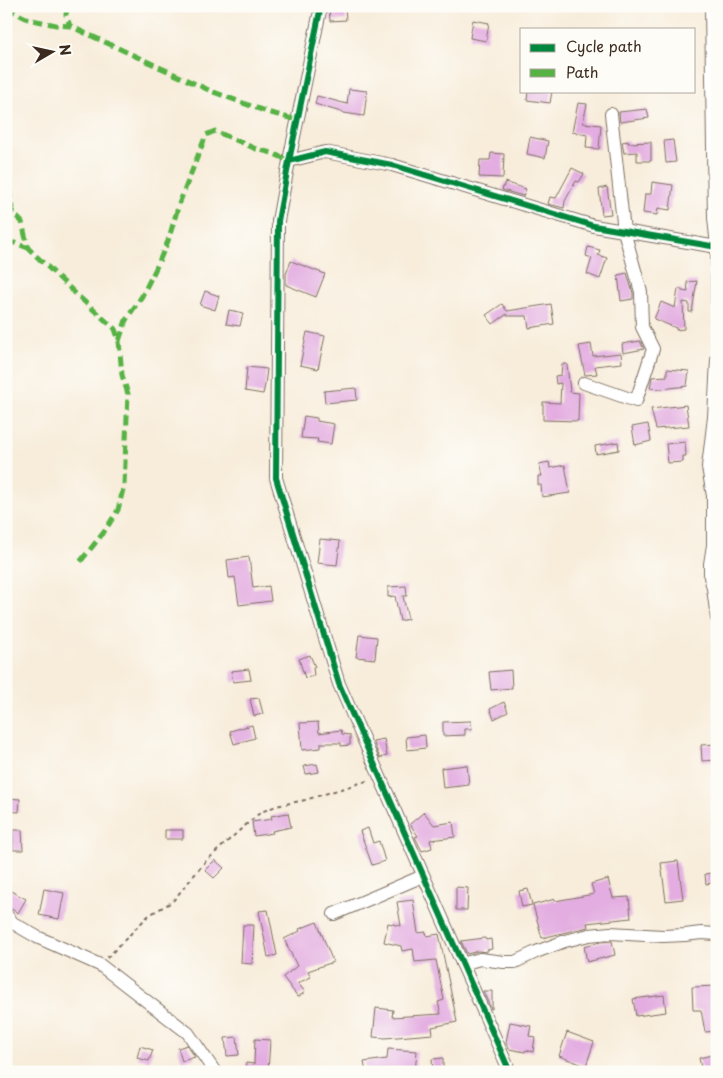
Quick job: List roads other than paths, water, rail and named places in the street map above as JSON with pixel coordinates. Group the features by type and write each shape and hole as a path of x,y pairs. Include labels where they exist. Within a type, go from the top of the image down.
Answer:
{"street":[{"path":"321,6 278,221 276,478 339,684 510,1072"},
{"path":"711,6 717,301"},
{"path":"584,383 636,400 653,348 642,327 641,292 624,231 611,114"},
{"path":"289,161 325,152 392,165 594,226 717,247"},
{"path":"717,360 714,417 708,467 713,496 713,546 710,577 717,618"},
{"path":"334,914 424,876"},
{"path":"6,915 13,923 37,937 100,965 188,1033 215,1072"},
{"path":"462,964 480,959 515,962 536,952 589,935 610,933 663,936 701,933 717,934"}]}
